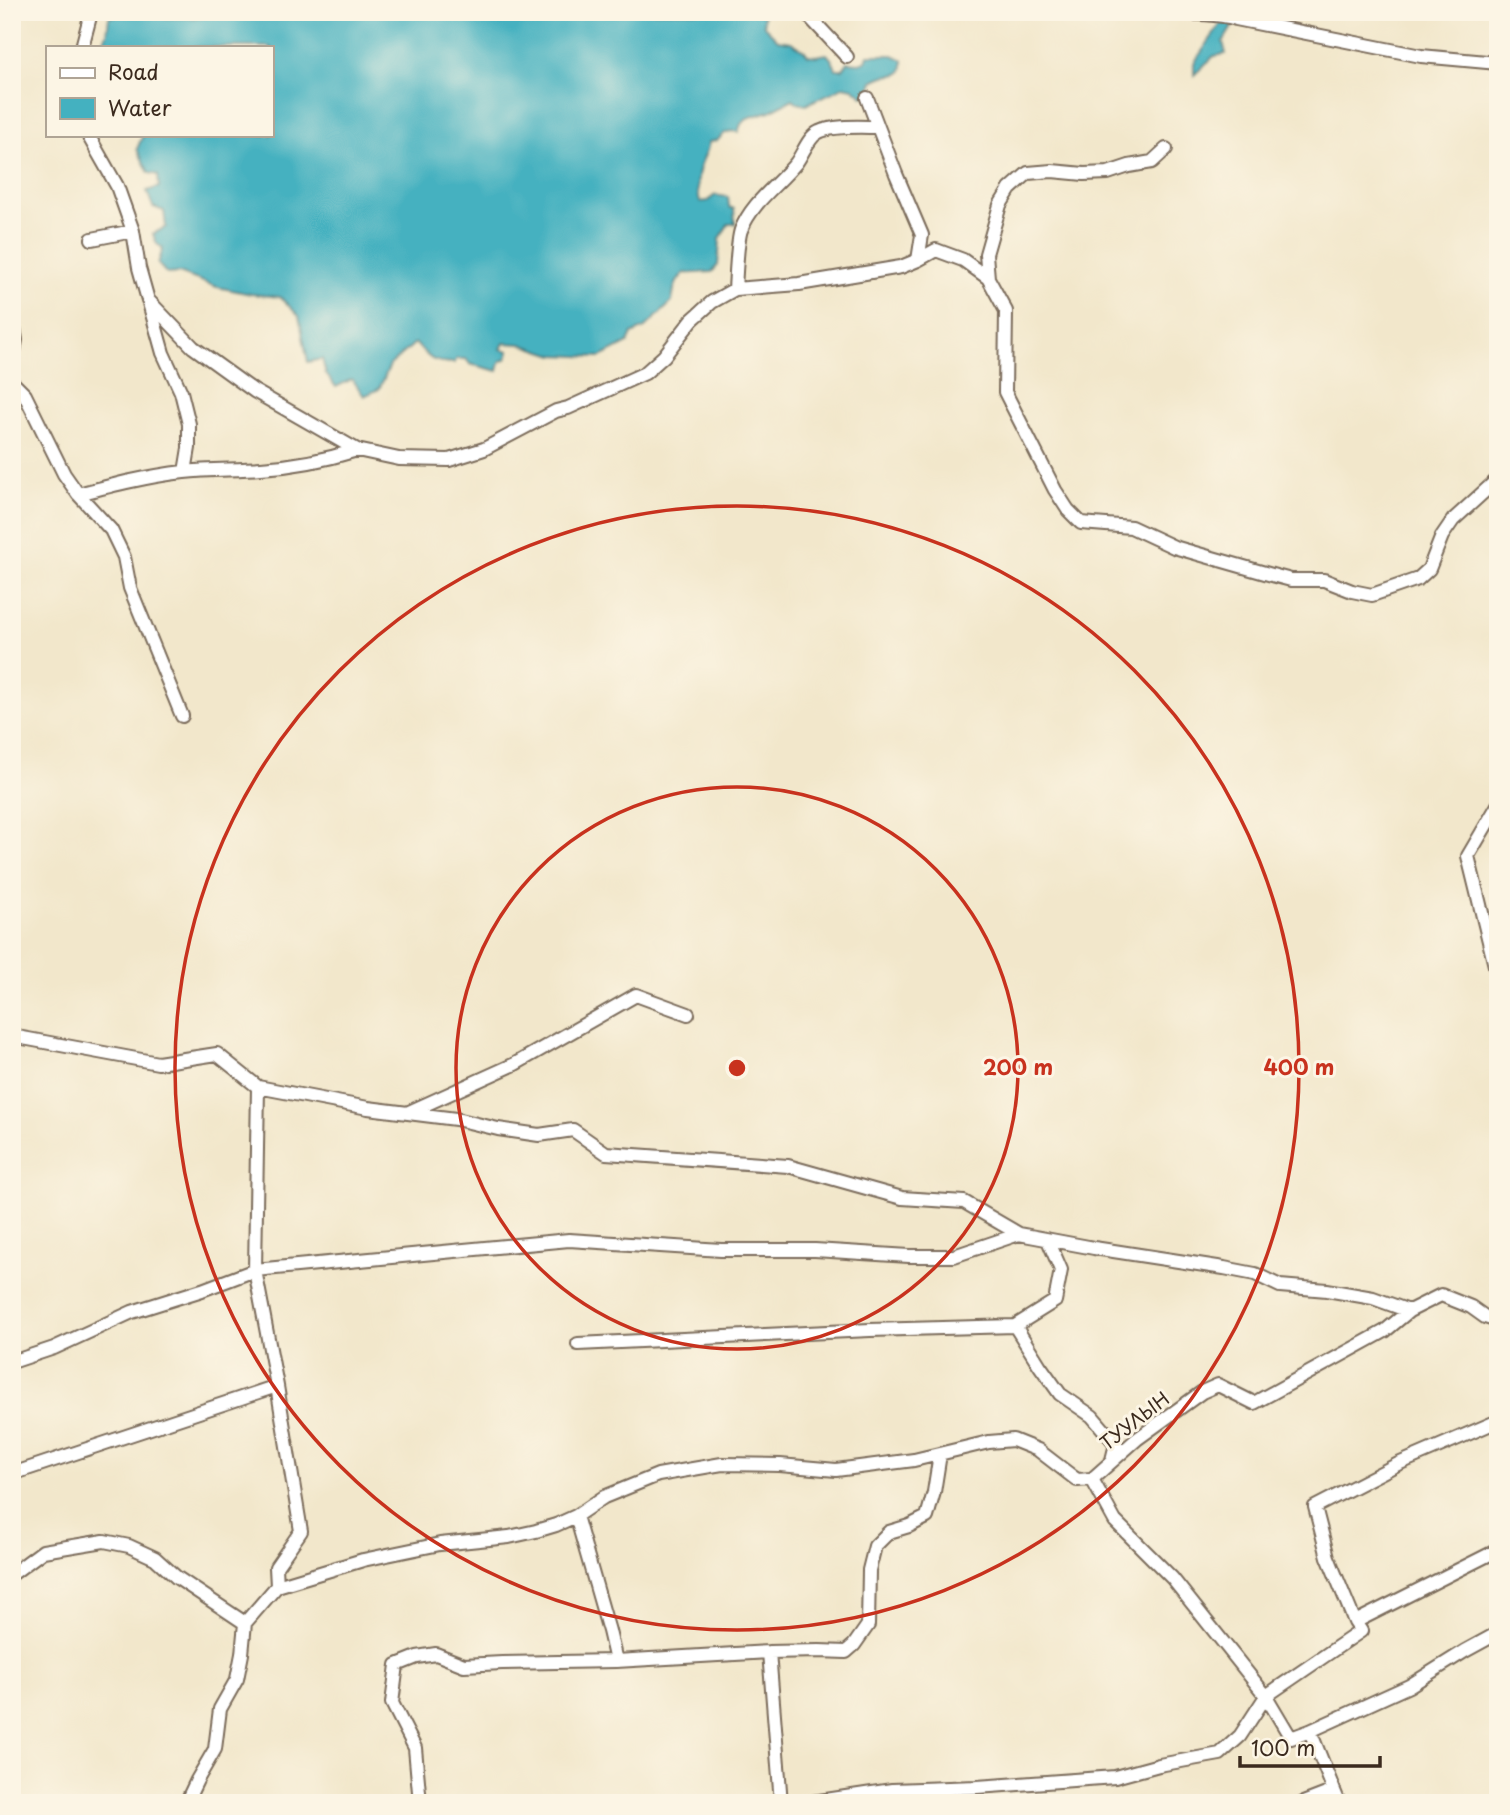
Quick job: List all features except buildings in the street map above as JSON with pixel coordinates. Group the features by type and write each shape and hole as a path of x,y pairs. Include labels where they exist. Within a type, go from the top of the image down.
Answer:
{"street":[{"path":"82,46 90,12"},
{"path":"805,12 847,57"},
{"path":"1177,12 1227,16 1421,56 1498,63"},
{"path":"867,98 922,235 936,250 963,260 988,278"},
{"path":"735,289 740,231 762,197 783,178 812,138 819,132 846,127 878,127"},
{"path":"89,136 117,186 133,231 139,268 163,353 181,392 189,424 185,472"},
{"path":"1166,149 1153,162 1108,173 1028,173 1010,189 1000,205 986,254 988,278 1006,311 1005,392 1055,490 1068,510 1081,523 1130,527 1174,547 1272,575 1291,580 1324,580 1372,595 1418,579 1429,569 1442,536 1453,520 1498,479"},
{"path":"92,239 133,231"},
{"path":"918,260 922,235"},
{"path":"148,300 193,347 254,391 356,450 399,459 449,460 484,449 556,411 645,373 664,356 692,320 712,302 735,289 799,284 901,267 936,250"},
{"path":"963,260 986,254"},
{"path":"12,315 16,347 12,363"},
{"path":"12,382 25,395 64,474 78,494 111,530 124,557 130,588 181,716"},
{"path":"78,494 143,478 185,472 306,463 356,450"},
{"path":"1498,805 1468,856 1498,978"},
{"path":"406,1113 515,1064 636,995 688,1014"},
{"path":"12,1036 158,1063 217,1054 258,1087 368,1108 456,1119 539,1135 573,1130 606,1153 788,1166 902,1198 964,1202 1019,1234 1255,1274 1280,1286 1373,1298 1409,1311 1441,1295 1498,1321"},
{"path":"258,1087 255,1270 301,1531 276,1567 277,1586"},
{"path":"12,1362 54,1348 132,1312 255,1270 569,1240 721,1250 816,1250 954,1256 1019,1234"},
{"path":"578,1344 1015,1326 1055,1301 1061,1270 1048,1240"},
{"name":"ТУУЛЫН","path":"1092,1479 1137,1440 1202,1392 1218,1385 1254,1403 1385,1331 1409,1311"},
{"path":"1015,1326 1060,1394 1093,1416 1116,1444 1112,1461"},
{"path":"12,1474 277,1386"},
{"path":"806,1803 892,1790 1115,1777 1159,1765 1220,1754 1240,1736 1266,1696 1361,1631 1328,1557 1315,1507 1398,1464 1498,1421"},
{"path":"186,1803 215,1749 220,1709 237,1679 245,1623 277,1586 363,1560 440,1544 509,1538 556,1525 576,1516 604,1497 657,1475 722,1464 836,1470 914,1460 1013,1440 1038,1450 1077,1480 1092,1479 1115,1521 1172,1578 1266,1696 1291,1738 1409,1686 1498,1633"},
{"path":"420,1803 415,1748 392,1703 397,1665 417,1657 436,1654 464,1665 616,1661 769,1652 846,1652 868,1625 869,1570 875,1546 888,1532 927,1517 940,1454"},
{"path":"576,1516 616,1661"},
{"path":"12,1574 43,1551 104,1541 129,1546 155,1558 176,1577 245,1623"},
{"path":"1355,1622 1498,1550"},
{"path":"769,1652 781,1803"},
{"path":"1303,1803 1336,1797 1310,1731"}],"water":[{"path":"263,12 763,12 764,26 778,40 791,42 808,55 827,54 836,69 843,69 848,62 866,61 868,55 893,55 903,60 903,66 899,74 873,81 869,93 863,96 853,88 844,86 806,105 793,99 770,111 747,118 738,132 727,132 718,140 709,142 698,175 700,202 708,201 715,195 728,197 729,207 734,209 735,224 728,224 720,239 718,265 712,272 684,273 674,289 672,302 645,328 632,334 628,343 601,357 554,355 521,344 504,343 501,349 509,351 507,358 500,362 498,371 470,364 466,359 457,359 454,363 436,361 428,357 415,343 390,365 379,389 364,396 352,379 336,387 326,374 322,359 308,362 299,316 280,297 217,287 179,273 167,274 158,264 163,248 157,244 153,234 166,227 164,211 153,207 147,191 159,187 158,175 149,173 137,149 143,136 273,136 273,46 101,46 107,34 109,17 228,16"},
{"path":"1229,12 1241,12 1223,42 1226,54 1214,56 1194,75 1194,63"}]}
